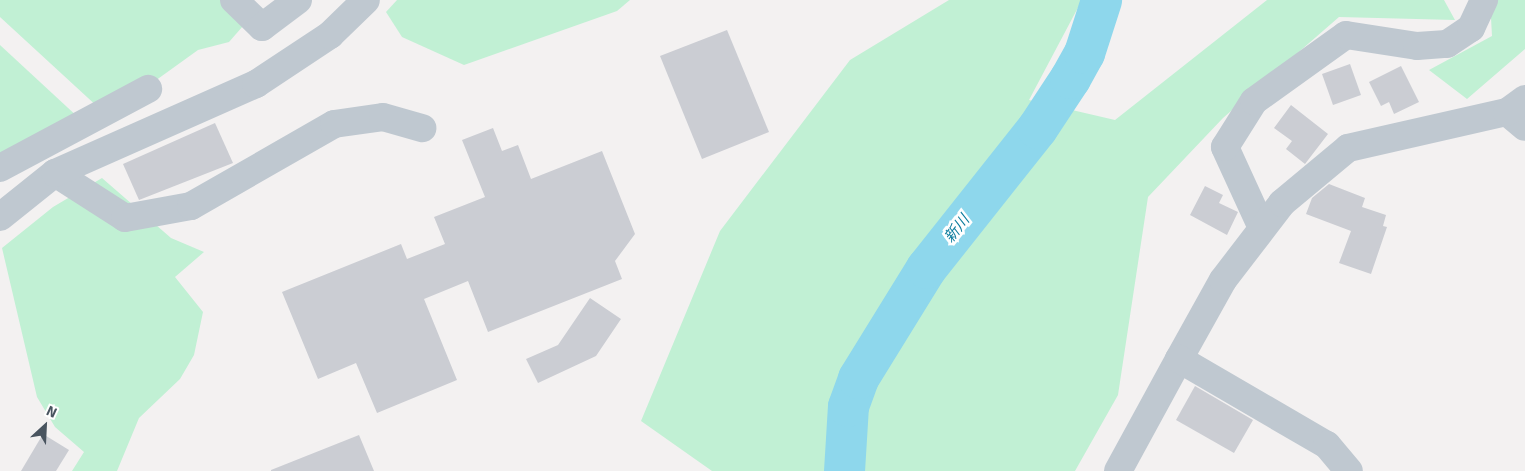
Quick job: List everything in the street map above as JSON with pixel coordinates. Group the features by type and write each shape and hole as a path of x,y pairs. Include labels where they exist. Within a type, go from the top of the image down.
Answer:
{"street":[{"path":"234,0 262,27 298,0"},
{"path":"0,217 55,173 256,84 330,35 366,0"},
{"path":"1262,228 1225,147 1254,101 1346,35 1417,46 1447,44 1471,28 1484,0"},
{"path":"0,168 148,89"},
{"path":"1118,471 1223,280 1282,203 1348,148 1519,113"},
{"path":"55,173 125,218 192,206 334,124 382,117 422,128"},
{"path":"1179,359 1327,445 1349,471"}],"green space":[{"path":"0,0 223,0 243,26 229,42 198,50 148,86 100,109 0,17"},
{"path":"397,0 630,0 617,11 464,65 402,37 386,12"},
{"path":"949,0 1082,0 1029,100 1115,120 1267,0 1444,0 1455,20 1339,17 1223,118 1148,197 1118,395 1075,471 712,471 641,421 720,231 850,60"},
{"path":"1490,0 1525,0 1525,49 1467,99 1429,70 1492,36"},
{"path":"0,45 80,119 0,162"},
{"path":"102,178 171,238 204,252 175,277 203,312 194,355 180,379 139,418 117,471 72,471 84,452 55,427 37,397 2,248 53,207"}],"building":[{"path":"727,30 769,132 702,159 660,56"},
{"path":"1350,64 1361,95 1333,105 1322,74"},
{"path":"1401,66 1419,102 1394,114 1389,102 1381,106 1369,82"},
{"path":"1291,105 1328,134 1305,164 1286,149 1292,141 1274,128"},
{"path":"215,123 233,163 139,200 123,164"},
{"path":"493,128 502,151 518,145 531,179 602,151 635,234 615,261 622,279 488,332 468,281 424,299 457,380 377,413 356,363 318,379 282,292 401,244 407,259 445,244 434,217 485,197 462,140"},
{"path":"1329,184 1365,198 1362,207 1386,215 1383,226 1387,227 1371,274 1339,263 1351,231 1306,214 1312,198"},
{"path":"1205,186 1223,195 1219,203 1238,212 1227,235 1190,215"},
{"path":"590,298 621,319 596,356 538,383 526,359 558,345"},
{"path":"1195,386 1253,420 1234,453 1176,420"},
{"path":"43,434 69,450 56,471 21,471"},
{"path":"359,435 374,471 271,471 271,470"}],"waterway":[{"name":"新川","path":"844,471 848,406 858,378 926,268 1037,128 1070,78 1084,53 1101,0"}]}
